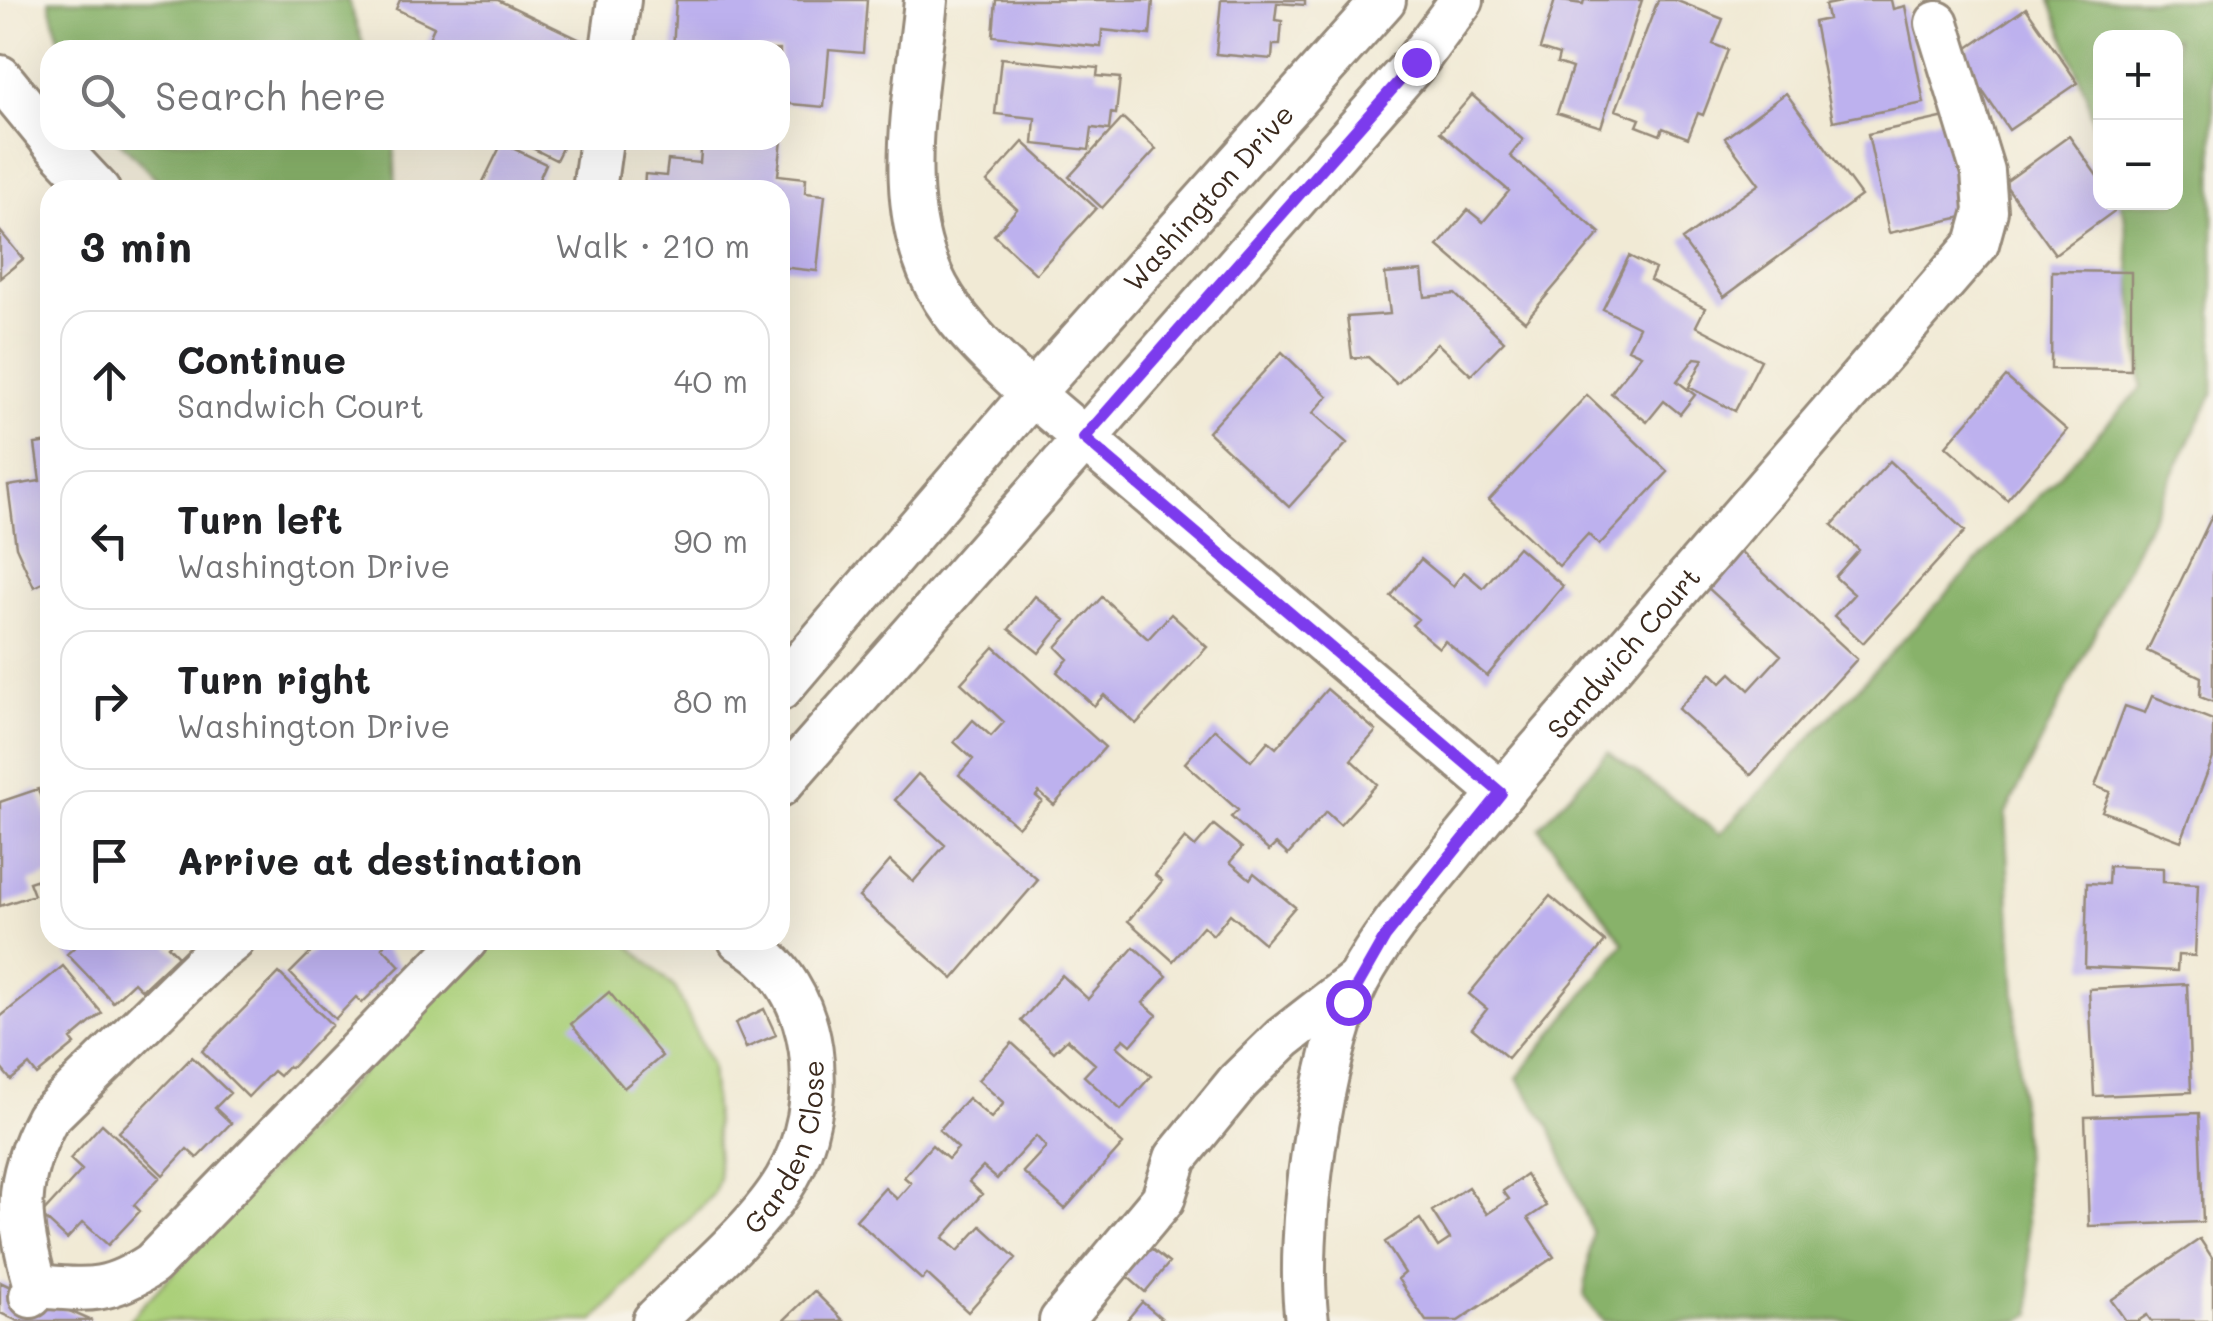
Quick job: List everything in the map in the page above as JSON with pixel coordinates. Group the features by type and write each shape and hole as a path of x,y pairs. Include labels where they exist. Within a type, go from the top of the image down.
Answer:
{"street":[{"path":"613,40 619,0"},
{"path":"926,0 911,155 913,216 942,297 973,336 1032,394 1501,793"},
{"name":"Washington Drive","path":"790,677 1032,394 1384,0"},
{"path":"790,774 1416,62 1462,0"},
{"name":"Sandwich Court","path":"1306,1321 1303,1285 1307,1207 1322,1107 1340,1024 1359,979 1414,898 1501,793 1977,244 1986,211 1982,172 1936,23"},
{"path":"0,78 40,126"},
{"path":"61,150 89,180"},
{"path":"595,180 599,150"},
{"path":"222,950 47,1118 32,1146 23,1178 20,1214 34,1291 110,1287 152,1264 456,950"},
{"name":"Garden Close","path":"654,1321 768,1207 796,1162 804,1135 811,1106 809,1030 786,984 754,950"},
{"path":"1061,1321 1162,1199 1176,1158 1238,1082 1284,1038 1359,979"}],"green space":[{"path":"49,0 348,0 362,40 59,40"},
{"path":"2050,0 2213,0 2213,393 2005,815 2032,1314 2020,1321 1603,1321 1584,1297 1592,1232 1550,1127 1517,1078 1624,943 1539,828 1608,752 1720,834 2142,387 2123,210 2183,210 2183,30 2093,30 2093,123"},
{"path":"128,150 394,150 396,180 158,180"},
{"path":"477,950 635,950 676,989 711,1066 719,1178 714,1193 594,1321 128,1321"}],"building":[{"path":"400,0 498,0 581,40 428,40 434,27 396,9"},
{"path":"676,0 867,0 863,53 829,50 824,107 790,104 790,40 674,40"},
{"path":"996,0 1153,0 1150,35 1102,30 1101,47 993,36"},
{"path":"1221,0 1305,0 1305,5 1277,3 1275,20 1282,21 1280,45 1273,45 1272,59 1216,54"},
{"path":"1555,0 1583,4 1584,0 1642,0 1601,127 1557,113 1572,68 1557,63 1559,55 1540,49"},
{"path":"1658,0 1675,0 1723,19 1713,44 1728,50 1703,115 1698,113 1688,138 1663,128 1660,135 1637,126 1640,119 1616,110"},
{"path":"1850,0 1891,0 1893,9 1905,6 1924,103 1833,121 1814,22 1828,19 1825,5"},
{"path":"2026,8 2078,83 2009,130 1958,55"},
{"path":"1001,58 1098,68 1097,76 1120,78 1116,114 1111,113 1109,130 1092,128 1089,150 1033,144 1035,118 995,114"},
{"path":"1786,93 1861,196 1724,297 1682,240 1759,184 1725,138"},
{"path":"1472,95 1523,140 1510,156 1600,233 1525,321 1438,246 1468,210 1483,222 1509,191 1440,132"},
{"path":"1950,116 1972,215 1889,233 1868,134"},
{"path":"1123,118 1156,149 1102,208 1069,177"},
{"path":"2069,136 2093,170 2093,210 2116,210 2055,254 2004,183"},
{"path":"1023,142 1096,208 1036,274 994,235 1017,209 987,182"},
{"path":"499,150 517,150 546,164 539,180 484,180"},
{"path":"536,150 561,150 556,160"},
{"path":"701,150 781,150 778,175 806,178 805,193 825,195 817,271 790,268 790,180 645,180 645,174 666,176 668,160 700,163"},
{"path":"0,231 23,259 0,278"},
{"path":"1629,256 1655,269 1650,280 1705,308 1696,326 1761,360 1735,411 1689,387 1703,359 1695,358 1677,381 1695,395 1680,414 1664,401 1647,422 1611,393 1641,355 1628,349 1639,327 1603,309"},
{"path":"1422,271 1425,297 1455,294 1504,341 1471,375 1437,343 1397,384 1368,357 1352,358 1347,317 1390,314 1385,274"},
{"path":"2052,271 2131,272 2131,370 2051,369"},
{"path":"1282,352 1328,396 1313,413 1347,443 1289,507 1208,432"},
{"path":"2006,377 2067,430 2007,500 1946,446"},
{"path":"1587,395 1668,472 1599,545 1588,534 1559,566 1489,500"},
{"path":"40,443 40,481 35,444"},
{"path":"1890,461 1965,531 1863,643 1834,616 1854,594 1835,577 1859,550 1832,525"},
{"path":"40,481 40,584 34,587 16,547 8,486"},
{"path":"2213,514 2213,702 2200,697 2201,677 2147,651"},
{"path":"1518,547 1563,586 1487,676 1445,641 1439,648 1412,625 1418,619 1391,596 1421,559 1453,586 1464,572 1483,588"},
{"path":"1740,551 1857,659 1751,775 1678,709 1711,673 1721,683 1731,673 1749,690 1781,655 1707,587"},
{"path":"1035,596 1065,620 1039,653 1009,629"},
{"path":"1102,597 1148,639 1171,614 1207,647 1136,724 1104,695 1094,706 1057,672 1068,659 1056,647"},
{"path":"994,647 1105,747 1054,805 1039,792 1036,796 1042,801 1018,827 959,775 973,759 954,742 973,720 991,736 1004,722 961,683"},
{"path":"1327,689 1376,731 1351,760 1377,784 1340,825 1326,812 1288,855 1276,844 1269,851 1231,817 1238,810 1185,763 1215,729 1251,761 1268,741 1276,748"},
{"path":"2152,696 2213,720 2213,758 2181,841 2102,811 2110,792 2095,786 2125,706 2145,713"},
{"path":"918,774 1038,880 953,979 859,897 890,861 913,882 945,845 895,800"},
{"path":"38,789 40,795 40,878 29,882 34,895 0,906 0,802"},
{"path":"1214,825 1242,848 1230,862 1250,879 1254,873 1295,907 1264,943 1230,914 1213,935 1203,926 1173,961 1128,921 1162,881 1155,875 1185,838 1195,847"},
{"path":"2109,866 2163,868 2163,882 2198,884 2195,956 2178,955 2177,971 2085,967 2087,883 2108,884"},
{"path":"1550,896 1605,942 1508,1058 1472,1028 1487,1009 1469,994"},
{"path":"1134,947 1167,976 1143,1003 1157,1015 1131,1045 1124,1039 1117,1046 1151,1076 1121,1110 1084,1076 1095,1064 1067,1039 1054,1052 1021,1021 1062,975 1088,999"},
{"path":"71,950 172,950 178,956 142,990 134,982 113,1002 67,954"},
{"path":"313,950 385,950 400,966 362,1003 356,997 335,1019 290,973"},
{"path":"63,966 102,1013 71,1039 75,1044 37,1075 29,1065 11,1080 0,1067 0,1017"},
{"path":"279,973 332,1025 291,1068 288,1066 279,1076 273,1071 248,1097 202,1051"},
{"path":"2187,984 2191,1092 2094,1096 2089,989"},
{"path":"609,992 662,1056 624,1088 571,1024"},
{"path":"764,1009 776,1035 746,1048 735,1023"},
{"path":"1012,1043 1123,1144 1065,1209 1023,1172 1046,1147 1036,1136 997,1179 983,1167 969,1182 982,1194 943,1238 958,1251 981,1226 1016,1258 968,1312 927,1274 922,1280 856,1220 885,1188 897,1199 911,1183 904,1177 932,1145 948,1159 958,1148 939,1130 968,1098 991,1118 1004,1103 978,1080"},
{"path":"192,1057 230,1093 215,1108 231,1123 197,1158 187,1149 163,1175 119,1132"},
{"path":"2199,1113 2203,1222 2089,1226 2085,1117"},
{"path":"102,1124 160,1177 134,1205 140,1211 108,1245 83,1222 67,1239 41,1215 82,1170 70,1159"},
{"path":"1526,1175 1546,1206 1528,1218 1554,1257 1458,1321 1426,1321 1398,1279 1405,1273 1385,1242 1420,1219 1438,1247 1450,1239 1432,1211 1468,1187 1487,1214 1509,1199 1503,1191"},
{"path":"2200,1239 2213,1259 2213,1321 2151,1321 2147,1315 2138,1321 2126,1321 2111,1300"},
{"path":"1144,1243 1169,1263 1145,1292 1122,1272"},
{"path":"0,1282 92,1321 18,1321 0,1313"},
{"path":"814,1291 844,1321 783,1321"},
{"path":"1142,1302 1165,1321 1126,1321"}],"route":[{"path":"1348,1002 1385,937 1501,793 1084,438 1416,62"}]}
